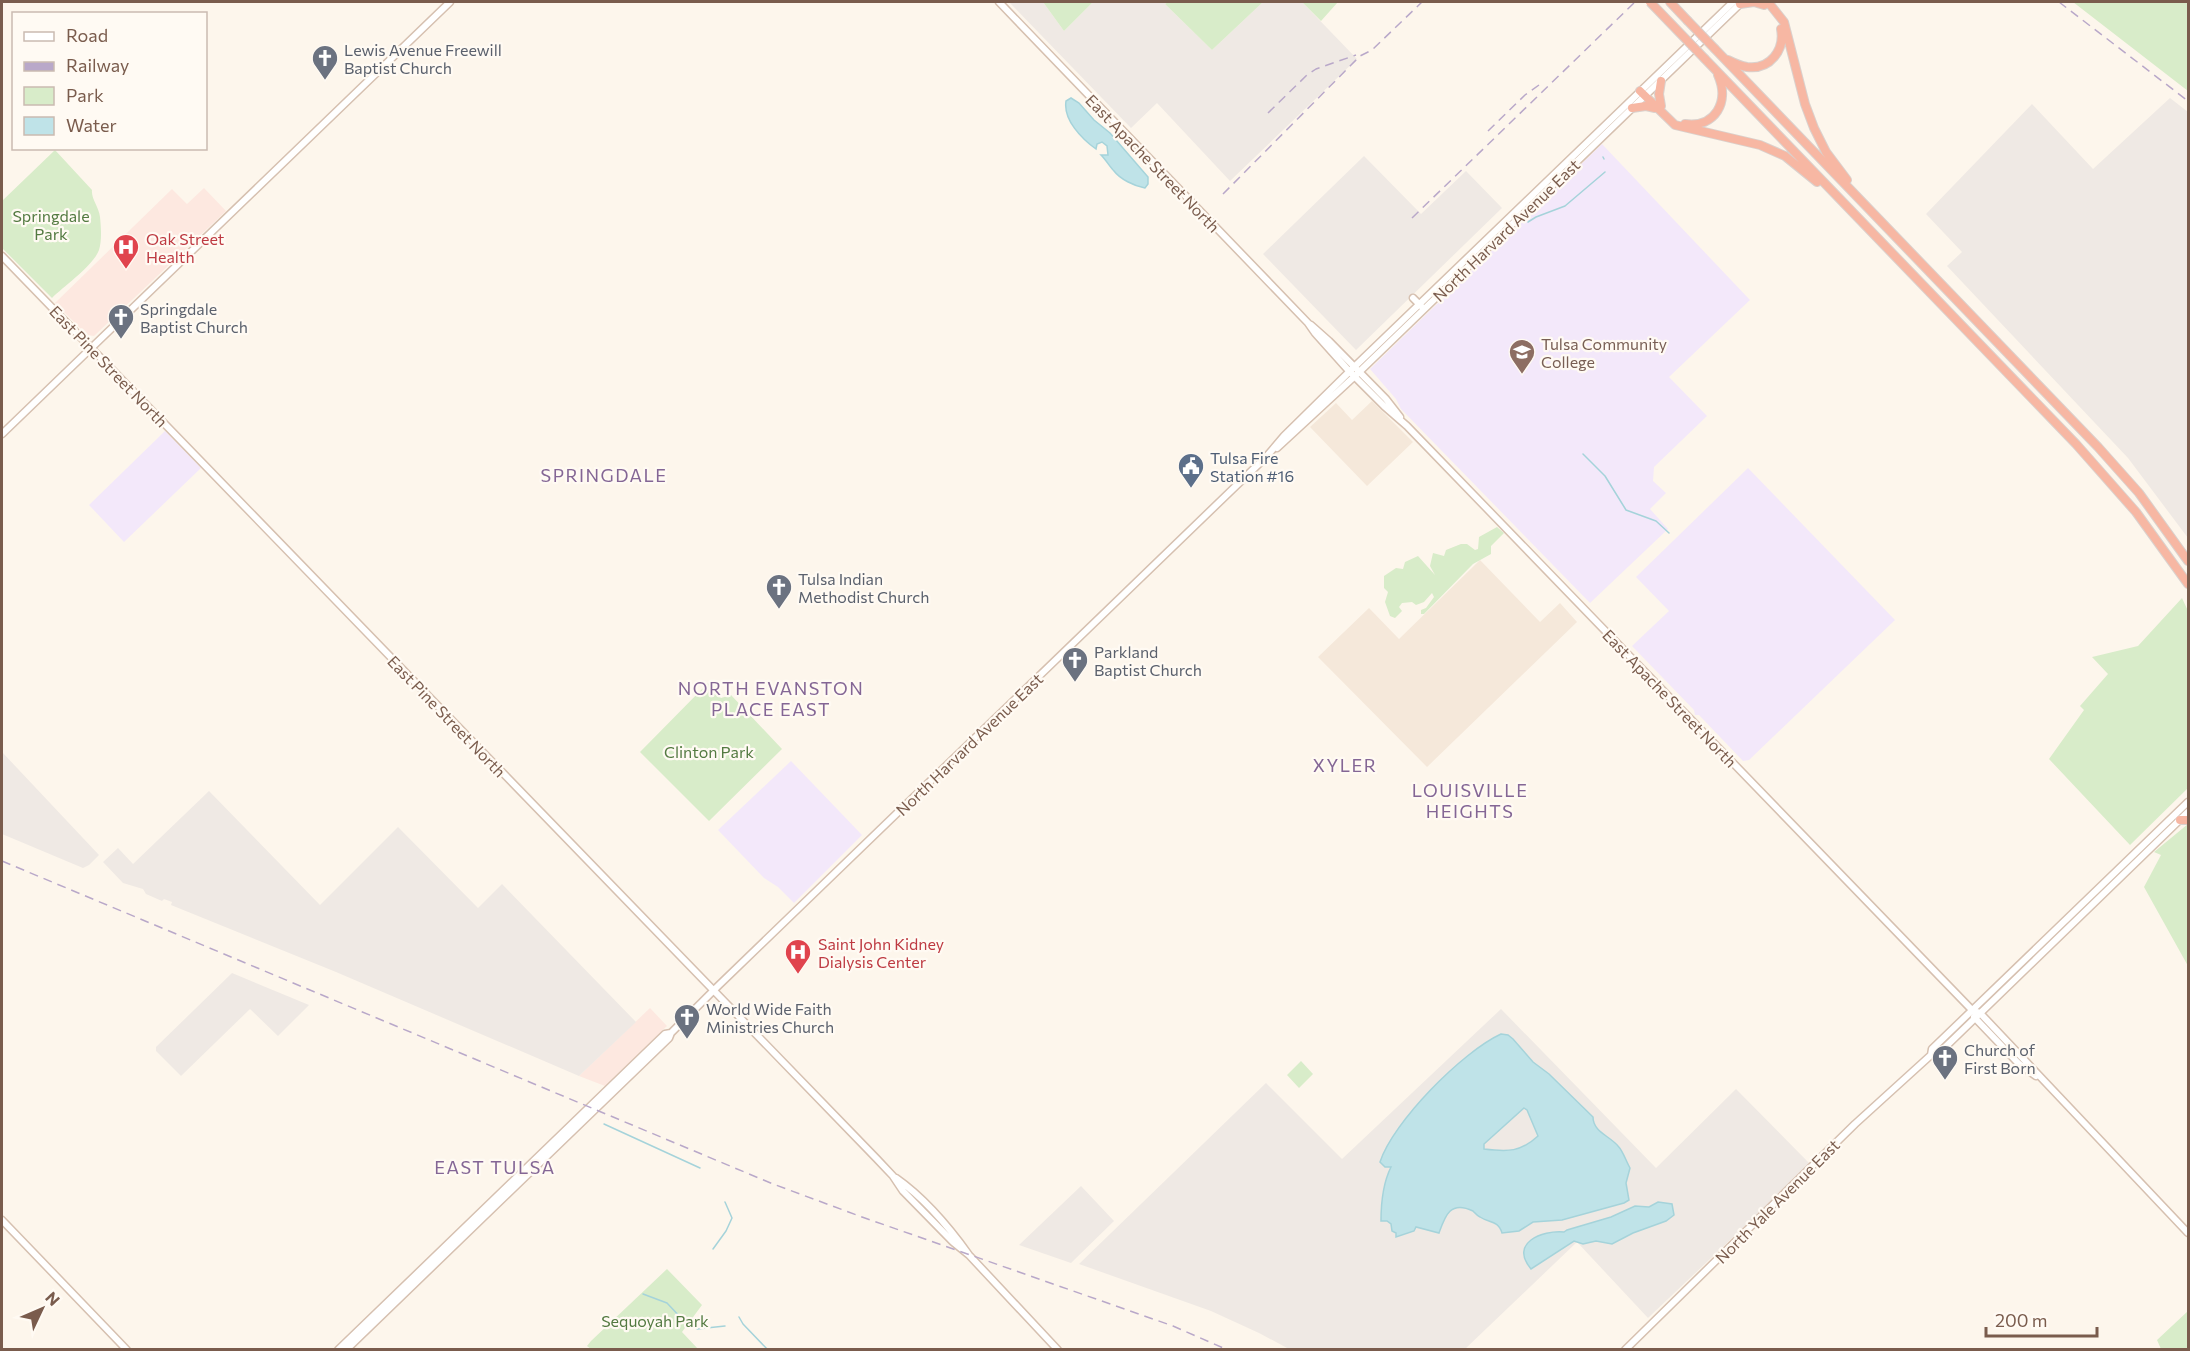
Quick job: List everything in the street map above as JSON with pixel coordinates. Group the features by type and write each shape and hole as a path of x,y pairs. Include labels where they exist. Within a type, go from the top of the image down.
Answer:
{"highway":[{"path":"1650,2 2093,462 2136,512 2188,584"},
{"path":"1670,2 2104,453 2139,493 2188,558"},
{"path":"1738,2 1764,3 1784,22 1805,104 1814,128 1826,152 1866,206"},
{"path":"1725,59 1744,67 1754,67 1764,65 1776,56 1782,42 1782,29 1776,17 1764,3"},
{"path":"1632,108 1646,106 1659,108 1687,124 1697,124 1709,119 1718,110 1723,98 1721,84 1714,69"},
{"path":"1659,108 1660,81"},
{"path":"1644,92 1671,122 1680,128 1749,141 1785,156 1811,176 1865,225"}],"main road":[{"path":"2,434 450,2"},
{"name":"East Apache Street North","path":"999,2 1354,371 1384,406 1403,422 1972,1011"},
{"name":"North Harvard Avenue East","path":"1515,217 1632,108 1644,92 1660,81 1738,2"},
{"name":"North Harvard Avenue East","path":"338,1350 640,1062 669,1038 671,1033 713,991 1267,456 1287,440 1354,371 1738,2"},
{"name":"East Pine Street North","path":"2,256 893,1176 909,1197 969,1255 1058,1350"},
{"path":"1413,298 1422,307"},
{"name":"North Yale Avenue East","path":"1931,1055 1932,1049 2188,803"},
{"name":"North Yale Avenue East","path":"1625,1350 1849,1130 1931,1055 1936,1055 2184,820 2188,812"},
{"path":"1972,1011 2019,1064 2045,1083 2188,1233"},
{"name":"North Harvard Avenue East","path":"346,1350 509,1188"},
{"path":"2,1220 127,1350"}],"shaded area":[{"path":"1009,2 1043,2 1064,31 1093,2 1168,2 1165,4 1212,50 1263,2 1302,2 1357,59 1230,181 1157,103 1131,128"},
{"path":"2170,98 2188,112 2188,538 2128,458 1947,266 1962,252 1926,214 2032,104 2093,169"},
{"name":"Tulsa Community College","path":"1602,144 1750,300 1669,377 1707,416 1654,467 1653,481 1666,493 1650,509 1668,529 1590,603 1401,409 1396,399 1370,369"},
{"path":"1364,156 1421,214 1466,171 1502,208 1356,350 1263,254"},
{"path":"204,188 226,211 94,336 87,335 55,303 172,189 187,204"},
{"path":"1372,401 1413,442 1367,486 1310,427 1336,403 1352,420"},
{"path":"165,431 201,468 124,542 89,505"},
{"path":"1748,468 1895,620 1749,760 1743,761 1699,715 1695,715 1694,710 1632,646 1669,611 1636,577"},
{"path":"1480,560 1540,622 1560,603 1577,622 1427,767 1318,657 1369,608 1399,639"},
{"path":"2,752 99,855 89,865 83,868 2,834"},
{"path":"791,761 862,835 794,903 778,887 764,878 718,830"},
{"path":"209,791 320,905 398,827 478,908 502,884 636,1022 579,1076 336,972 171,905 172,902 164,899 162,901 146,894 143,889 123,883 103,862 118,848 133,864"},
{"path":"232,973 309,1005 278,1036 250,1009 181,1076 156,1051 156,1047"},
{"path":"650,1008 667,1026 605,1086 579,1076"},
{"path":"1501,1009 1656,1168 1736,1089 1810,1164 1648,1318 1577,1242 1465,1349 1289,1349 1211,1311 1079,1264 1266,1083 1342,1159"},
{"path":"1081,1186 1114,1221 1071,1263 1019,1245"}],"green space":[{"path":"1043,2 1093,2 1064,31"},
{"path":"1168,2 1263,2 1212,50 1165,4"},
{"path":"1302,2 1338,2 1321,21"},
{"path":"2073,2 2188,2 2188,91"},
{"name":"Springdale Park","path":"55,150 92,190 99,213 101,234 96,256 85,269 52,298 2,248 2,201"},
{"path":"1497,527 1504,533 1491,546 1491,554 1473,564 1424,614 1421,614 1421,610 1426,608 1434,597 1432,593 1424,602 1416,605 1412,602 1402,603 1399,607 1402,611 1395,618 1390,616 1385,602 1388,592 1384,588 1384,576 1396,568 1403,569 1405,562 1418,556 1435,575 1430,566 1433,553 1444,556 1446,550 1461,544 1467,544 1475,550 1478,549 1479,537"},
{"path":"2182,598 2188,611 2188,788 2130,845 2049,759 2084,710 2080,706 2108,674 2092,657 2138,646"},
{"name":"Clinton Park","path":"708,683 721,698 731,695 782,749 709,821 640,752"},
{"path":"2188,824 2188,966 2144,887 2161,855 2154,852"},
{"path":"1301,1061 1313,1074 1299,1088 1287,1075"},
{"name":"Sequoyah Park","path":"667,1269 702,1305 682,1332 698,1349 591,1349 587,1346 591,1341"},
{"path":"2188,1311 2188,1349 2161,1349 2157,1340"}],"water":[{"path":"1071,98 1110,133 1148,177 1148,184 1145,188 1128,182 1117,174 1101,155 1108,155 1107,146 1102,142 1097,144 1096,149 1070,122 1066,101"},
{"path":"1501,1034 1508,1035 1533,1062 1549,1074 1593,1117 1599,1130 1620,1148 1630,1168 1626,1183 1629,1200 1562,1220 1533,1222 1519,1231 1502,1233 1496,1224 1479,1217 1473,1211 1459,1207 1446,1216 1439,1233 1416,1227 1414,1231 1396,1237 1391,1224 1381,1221 1383,1193 1391,1167 1385,1167 1380,1162 1387,1146 1431,1090 1467,1056","holes":["1524,1108 1538,1136 1514,1150 1484,1149 1484,1144"]},
{"path":"1658,1202 1672,1204 1674,1215 1666,1221 1633,1233 1612,1244 1596,1241 1583,1244 1574,1241 1531,1269 1525,1260 1526,1245 1538,1236 1564,1232 1611,1217 1635,1206 1649,1207"}],"waterway":[{"path":"1528,222 1565,206 1605,172"},
{"path":"1583,454 1605,476 1626,510 1656,521 1669,533"},
{"path":"604,1124 700,1168"},
{"path":"713,1249 732,1218 725,1202"},
{"path":"643,1294 667,1303 682,1319 697,1329 725,1326"},
{"path":"739,1317 768,1350"}],"railway":[{"path":"1223,194 1360,56 1372,50 1422,2"},
{"path":"1412,218 1635,2"},
{"path":"2059,2 2188,101"},
{"path":"1268,113 1316,69 1356,55"},
{"path":"1488,131 1525,95 1539,85"},
{"path":"2,861 773,1184 1173,1326 1228,1350"}],"place":[{"name":"Lewis Avenue Freewill Baptist Church","path":"325,81"},
{"name":"Oak Street Health","path":"126,270"},
{"name":"Springdale Baptist Church","path":"121,340"},
{"name":"Tulsa Community College","path":"1522,375"},
{"name":"Tulsa Fire Station #16","path":"1191,489"},
{"name":"Tulsa Indian Methodist Church","path":"779,610"},
{"name":"Parkland Baptist Church","path":"1075,683"},
{"name":"Saint John Kidney Dialysis Center","path":"798,975"},
{"name":"World Wide Faith Ministries Church","path":"687,1040"},
{"name":"Church of First Born","path":"1945,1081"}],"district":[{"name":"SPRINGDALE","path":"604,475"},
{"name":"NORTH EVANSTON PLACE EAST","path":"771,698"},
{"name":"XYLER","path":"1345,765"},
{"name":"LOUISVILLE HEIGHTS","path":"1470,800"},
{"name":"EAST TULSA","path":"495,1167"}]}
